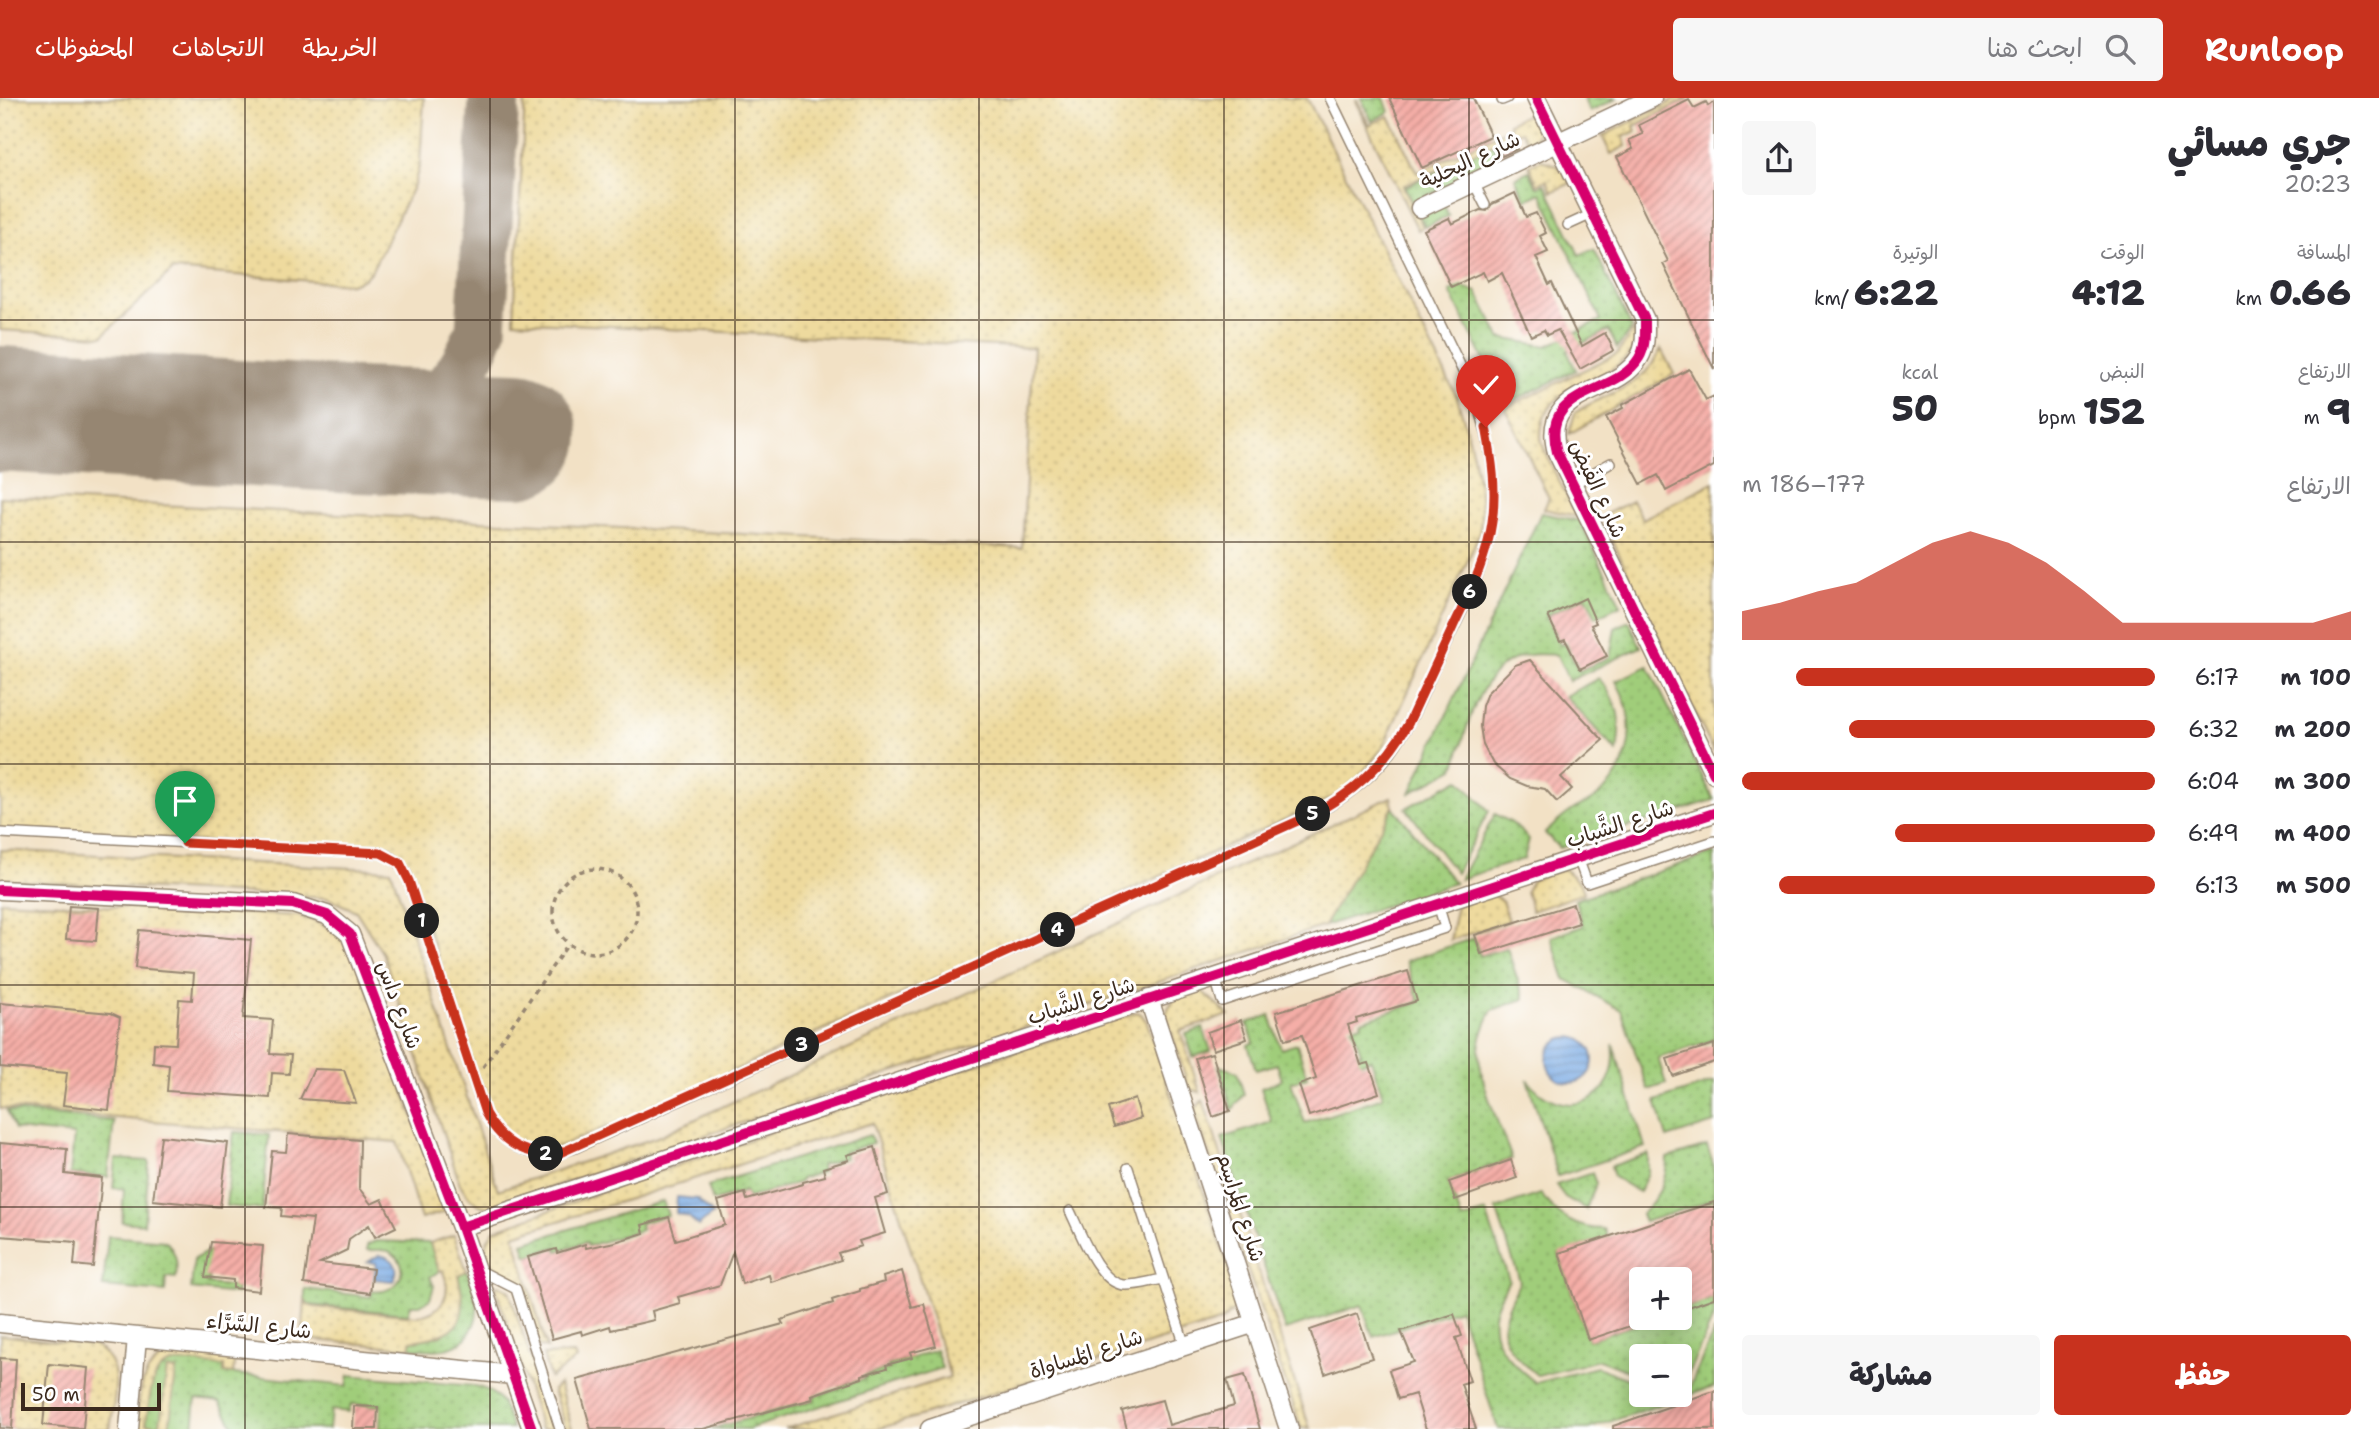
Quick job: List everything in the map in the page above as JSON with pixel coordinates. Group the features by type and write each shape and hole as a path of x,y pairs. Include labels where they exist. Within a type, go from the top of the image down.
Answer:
{"street":[{"name":"شارع الفَيض","path":"1535,98 1645,320 1645,340 1639,359 1622,375 1568,403 1556,418 1552,435 1557,452 1714,774"},
{"name":"شارع اليحلية","path":"1420,208 1652,98"},
{"name":"شارع الشَّباب","path":"460,1227 1714,813"},
{"name":"شارع داس","path":"0,890 293,904 327,915 351,934 532,1429"},
{"name":"شارع المَراسِم","path":"1149,999 1289,1429"},
{"name":"شارع المُساواة","path":"930,1429 1255,1323"},
{"name":"شارع السَّرَّاء","path":"0,1324 513,1375"},
{"path":"129,1429 137,1337"}],"lane":[{"path":"0,833 370,852 391,856 406,872 485,1113 502,1138 515,1147 545,1154 575,1148 1309,816 1349,794 1382,762 1408,724 1474,584 1485,554 1492,522 1494,490 1486,427 1475,396 1330,98"},
{"path":"1474,183 1485,205"},
{"path":"1568,225 1592,214"},
{"path":"1573,484 1611,463"},
{"name":"شارع الشَّباب","path":"1578,858 1587,883 1714,841"},
{"path":"1215,977 1222,1001 1445,928 1438,904"},
{"path":"1128,1168 1185,1346"},
{"path":"1070,1211 1097,1266 1108,1278 1123,1285 1163,1279"},
{"path":"475,1268 516,1289 560,1429"}],"path":[{"path":"594,869 608,871 621,878 631,889 636,903 636,917 627,937 610,950 596,953 581,951 568,944 558,933 553,919 553,905 558,891 567,880 579,872 594,869"},
{"path":"474,1081 568,944"}],"green space":[{"path":"1361,98 1384,98 1389,112 1372,121"},
{"path":"1583,98 1618,98 1590,112"},
{"path":"1493,144 1501,160 1412,203 1405,187"},
{"path":"1529,171 1537,187 1545,184 1579,255 1594,249 1632,328 1617,348 1609,330 1567,351 1576,370 1506,404 1450,292 1461,286 1477,292 1500,338 1547,346 1601,320 1541,193 1526,200 1515,178"},
{"path":"1444,205 1449,216 1425,227 1420,217"},
{"path":"1541,513 1580,521 1621,605 1596,617 1586,596 1546,616 1560,645 1565,644 1579,671 1610,657 1615,628 1629,621 1641,647 1569,681 1557,655 1532,654 1512,660 1498,670 1487,683 1470,717 1454,769 1410,793"},
{"path":"1648,666 1714,800 1559,848 1545,833 1567,814 1599,795 1620,770 1626,756 1630,726 1628,711 1616,681"},
{"path":"1599,678 1618,713 1617,752 1565,696"},
{"path":"1459,779 1489,811 1456,873 1406,808"},
{"path":"1393,807 1455,883 1324,926"},
{"path":"1495,814 1512,823 1529,839 1524,859 1460,879"},
{"path":"1714,853 1714,1040 1658,1058 1666,1084 1648,1090 1621,1010 1565,979 1551,937 1583,926 1575,900"},
{"path":"1474,938 1480,956 1507,948 1524,999 1492,1010 1479,1046 1480,1064 1487,1091 1512,1159 1448,1181 1462,1220 1486,1212 1509,1280 1495,1311 1494,1327 1500,1346 1512,1362 1536,1383 1597,1367 1629,1379 1629,1407 1653,1407 1588,1429 1498,1429 1459,1309 1373,1337 1362,1305 1285,1330 1222,1138 1272,1122 1261,1088 1282,1080 1277,1064 1256,1070 1248,1045 1254,1042 1247,1023 1270,1015 1281,1049 1297,1044 1307,1077 1291,1082 1305,1123 1383,1097 1371,1059 1351,1066 1349,1057 1361,1053 1352,1027 1362,1024 1361,1021 1419,1002 1406,961"},
{"path":"1203,1028 1211,1051 1193,1057 1186,1034"},
{"path":"1613,1044 1645,1147 1558,1176 1527,1079 1541,1093 1556,1102 1572,1104 1586,1101 1599,1093 1608,1081 1613,1064"},
{"path":"1219,1066 1237,1072 1244,1094 1232,1110"},
{"path":"1714,1082 1714,1123 1667,1138 1656,1101"},
{"path":"7,1111 114,1121 108,1177 70,1174 74,1135 15,1129"},
{"path":"234,1132 269,1135 262,1210 226,1206"},
{"path":"870,1135 873,1143 844,1152 845,1158 821,1165 822,1172 800,1179 800,1182 748,1198 745,1191 713,1201 708,1186"},
{"path":"1707,1146 1714,1167 1714,1200 1644,1222 1641,1214 1660,1189 1667,1158"},
{"path":"1648,1154 1648,1173 1639,1192 1614,1177 1611,1166"},
{"path":"116,1159 149,1161 144,1224 122,1222 124,1189 113,1188"},
{"path":"1592,1173 1596,1184 1586,1209 1565,1197 1556,1185"},
{"path":"1541,1194 1553,1209 1568,1220 1584,1227 1604,1229 1608,1237 1559,1254 1588,1340 1629,1327 1629,1330 1692,1330 1692,1306 1714,1298 1714,1316 1692,1365 1692,1344 1629,1344 1629,1371 1599,1360 1538,1376 1506,1342 1504,1323 1520,1281 1496,1209"},
{"path":"663,1201 668,1215 640,1223 641,1230 588,1246 586,1242 558,1251 556,1247 527,1256 523,1243"},
{"path":"108,1236 166,1241 176,1258 176,1278 166,1277 165,1292 103,1287"},
{"path":"375,1241 430,1243 439,1271 430,1277 434,1286 430,1299 420,1305 411,1305 408,1314 308,1305 305,1289 371,1297 372,1291 389,1289 396,1284 402,1271 401,1264 387,1251 367,1250 367,1245"},
{"path":"211,1250 208,1284 237,1287 236,1294 191,1289 194,1259"},
{"path":"467,1271 477,1306 471,1331 452,1347 432,1350 411,1348 411,1341 440,1335 457,1323 462,1304 458,1274"},
{"path":"1714,1331 1714,1387 1692,1394 1692,1382"},
{"path":"936,1350 942,1368 748,1429 711,1429 815,1400 814,1396 840,1389 839,1386 889,1369 888,1366"},
{"path":"180,1361 225,1366 225,1373 347,1386 349,1375 475,1386 496,1396 504,1407 512,1429 380,1429 381,1406 351,1404 349,1412 331,1410 329,1429 235,1429 220,1402 196,1399 193,1429 169,1429 176,1371 167,1370 160,1426 146,1425 149,1394 155,1376 169,1364"}],"sand":[{"path":"0,98 424,98 420,163 414,185 372,270 364,279 351,284 173,270 102,336 0,330"},
{"path":"525,98 1307,98 1457,397 1474,462 1480,498 1480,528 1473,549 1382,749 1359,777 1336,796 645,1111 553,1149 533,1153 507,1140 488,1113 410,872 393,853 370,849 0,832 0,497 1022,548 1034,348 514,321"},
{"path":"1679,98 1689,98 1634,126 1636,131 1623,137 1626,146 1611,154 1602,136"},
{"path":"1357,100 1369,125 1389,116 1417,173 1510,128 1509,123 1530,113 1539,131 1529,145 1521,131 1403,186 1423,227 1418,230 1355,101"},
{"path":"1541,160 1559,167 1571,183 1552,192 1547,180 1537,184 1529,165"},
{"path":"1634,330 1637,340 1630,354 1618,365 1561,396 1550,407 1543,420 1543,444 1577,516 1544,509 1549,498 1505,408 1617,354"},
{"path":"1661,349 1674,374 1569,434 1575,413 1635,381 1654,363"},
{"path":"1714,482 1714,752 1603,521 1606,514 1632,501 1643,519"},
{"path":"1391,797 1393,807 1324,926 490,1208 472,1200 460,1184 383,954 356,911 327,898 0,880 0,850 391,870 498,1190 655,1138"},
{"path":"1564,869 1581,884 1584,893 1532,911 1526,891 1532,880"},
{"path":"1491,893 1502,901 1509,921 1450,940 1457,905"},
{"path":"0,901 298,916 333,931 352,946 447,1211 421,1219 397,1142 0,1108"},
{"path":"1196,989 1229,1015 1180,1031 1200,1092 1189,1089 1166,1014 1177,997"},
{"path":"1137,1012 1147,1022 1237,1293 1234,1310 1222,1321 878,1429 785,1429 950,1377 872,1123 514,1235 547,1348 539,1346 518,1282 496,1271 486,1260 486,1244 494,1230 791,1125"},
{"path":"1203,1100 1310,1429 1301,1428 1194,1110"},
{"path":"454,1235 467,1271 458,1275 463,1304 461,1315 451,1330 441,1335 411,1341 411,1348 302,1339 305,1300 308,1305 314,1307 417,1316 433,1311 443,1300 447,1286 430,1243"},
{"path":"499,1285 509,1291 554,1429 541,1429 495,1286"},
{"path":"0,1335 93,1345 103,1352 114,1371 115,1382 110,1429 0,1429"},
{"path":"171,1353 235,1356 233,1374 224,1373 224,1366 172,1363 163,1367 152,1385 146,1424 160,1425 167,1369 176,1370 169,1429 136,1429 142,1384 146,1375 152,1366"},
{"path":"574,1354 576,1359 550,1378 543,1355"},
{"path":"559,1384 572,1429 566,1429 553,1390"}],"water":[{"path":"1570,1037 1586,1044 1593,1060 1586,1076 1570,1083 1554,1076 1547,1060 1554,1044"},
{"path":"677,1197 697,1199 713,1214 698,1226 689,1217 676,1213"},
{"path":"379,1255 389,1258 395,1264 393,1281 374,1279 376,1263 368,1262"}],"building":[{"path":"1389,98 1473,98 1491,136 1422,168"},
{"path":"1689,100 1694,108 1706,102 1708,106 1714,102 1714,369 1663,264 1668,261 1617,157 1633,149 1629,140 1643,134 1639,125"},
{"path":"1512,141 1517,149 1502,156 1498,149"},
{"path":"1515,193 1526,217 1536,213 1546,233 1540,236 1548,252 1536,257 1549,285 1552,283 1582,346 1605,333 1614,350 1580,369 1558,330 1547,335 1544,330 1531,336 1502,273 1487,281 1483,272 1451,287 1424,230 1449,218 1452,224 1480,210 1487,211 1492,204"},
{"path":"1689,369 1706,400 1714,396 1714,466 1666,491 1658,475 1641,484 1606,417 1623,408 1622,405"},
{"path":"1585,598 1596,623 1591,625 1607,656 1580,669 1565,639 1560,641 1548,616"},
{"path":"1530,660 1603,740 1561,777 1572,789 1557,802 1545,789 1510,779 1493,764 1483,745 1480,726 1482,706 1487,693 1515,665"},
{"path":"1573,904 1579,923 1481,954 1475,935"},
{"path":"69,906 99,908 96,941 66,939"},
{"path":"139,930 251,940 243,1018 273,1020 270,1054 291,1055 289,1074 272,1073 270,1098 167,1091 169,1065 153,1063 154,1043 176,1044 179,999 192,1000 194,973 135,968"},
{"path":"1408,971 1417,1001 1356,1019 1357,1022 1348,1025 1361,1065 1369,1063 1379,1093 1309,1116 1299,1085 1316,1079 1302,1035 1285,1040 1276,1012"},
{"path":"0,1003 111,1013 120,1017 109,1110 63,1105 67,1073 0,1067"},
{"path":"1241,1020 1247,1039 1213,1050 1207,1032"},
{"path":"1714,1044 1714,1062 1673,1076 1667,1059"},
{"path":"1212,1053 1230,1111 1213,1117 1195,1058"},
{"path":"314,1069 344,1070 356,1103 300,1099"},
{"path":"1135,1099 1141,1118 1114,1127 1108,1108"},
{"path":"288,1134 360,1140 359,1188 371,1204 382,1199 396,1227 375,1237 369,1225 349,1239 347,1250 320,1263 373,1269 370,1293 304,1284 313,1219 281,1216 282,1208 266,1207 272,1151 286,1152"},
{"path":"161,1136 228,1143 220,1207 153,1200"},
{"path":"0,1143 67,1149 65,1174 102,1178 93,1267 74,1265 76,1242 0,1236"},
{"path":"875,1147 888,1194 875,1198 885,1233 859,1241 861,1246 838,1253 841,1260 771,1282 769,1275 742,1284 733,1252 720,1285 678,1297 680,1303 652,1311 654,1320 611,1330 610,1326 582,1335 581,1331 552,1339 528,1257 556,1249 557,1253 585,1244 586,1248 615,1242 644,1233 642,1225 669,1217 676,1240 725,1225 718,1201 745,1193 747,1200 803,1184 825,1176 823,1168 849,1160 847,1155"},
{"path":"1511,1160 1517,1178 1455,1200 1449,1182"},
{"path":"1714,1202 1714,1298 1692,1306 1692,1267 1629,1267 1629,1326 1588,1340 1559,1253"},
{"path":"211,1242 263,1246 259,1291 233,1288 233,1280 205,1277"},
{"path":"902,1271 912,1307 924,1304 936,1346 910,1353 912,1358 886,1365 887,1368 812,1395 813,1399 703,1429 591,1429 577,1380 783,1324 781,1320 833,1303 832,1300 884,1282 883,1277"},
{"path":"1357,1314 1372,1358 1325,1374 1310,1330"},
{"path":"1454,1314 1462,1336 1456,1338 1470,1381 1461,1384 1476,1429 1426,1429 1415,1394 1398,1399 1389,1370 1414,1362 1401,1331"},
{"path":"0,1358 16,1359 12,1429 0,1428"},
{"path":"49,1364 88,1368 83,1429 43,1425"},
{"path":"1245,1375 1260,1429 1127,1429 1122,1411 1162,1400 1169,1425 1234,1406 1227,1380"},
{"path":"1714,1391 1714,1429 1613,1429 1613,1426 1668,1407 1692,1407 1692,1399"},
{"path":"354,1406 378,1407 377,1429 353,1429"}],"taxiway":[{"path":"357,430 402,416 435,399 460,373 481,330 494,98"}],"runway":[{"path":"0,409 357,430 516,435"}],"cycle path":[{"path":"1536,98 1645,320 1643,349 1628,371 1582,395 1559,415 1554,431 1557,452 1714,774"},
{"path":"461,1227 1714,813"},
{"path":"0,890 293,904 327,915 350,934 461,1227 532,1429"}],"route":[{"path":"185,843 381,853 400,863 406,872 485,1113 492,1126 502,1138 515,1147 530,1152 560,1153 1309,816 1349,794 1382,762 1408,724 1474,584 1485,554 1492,522 1492,458 1486,427"}]}
